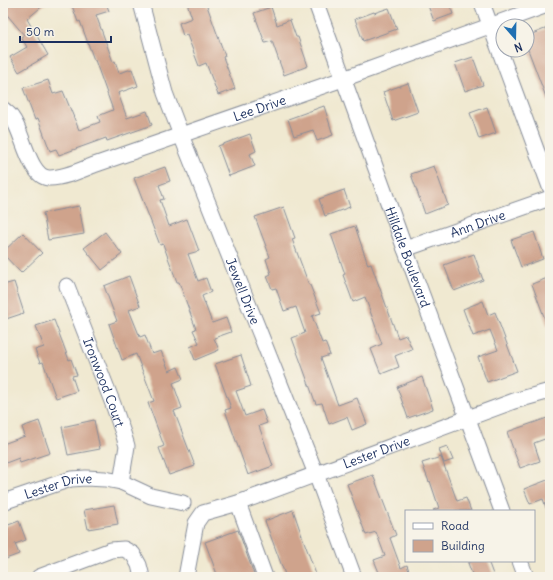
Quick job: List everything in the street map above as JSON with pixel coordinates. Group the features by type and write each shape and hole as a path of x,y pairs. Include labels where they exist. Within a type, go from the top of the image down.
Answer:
{"street":[{"name":"Jewell Drive","path":"141,3 165,93 316,474 354,577"},
{"name":"Hilldale Boulevard","path":"316,3 502,510"},
{"path":"482,3 550,187"},
{"name":"Lee Drive","path":"3,109 13,118 35,170 42,177 49,179 67,175 94,164 343,79 550,4"},
{"name":"Ann Drive","path":"405,249 550,198"},
{"name":"Ironwood Court","path":"67,286 113,404 127,446 121,482"},
{"name":"Lester Drive","path":"186,577 196,523 203,513 238,503 514,401 550,391"},
{"name":"Lester Drive","path":"3,502 71,479 86,478 121,482 150,496 183,503"},
{"path":"238,503 265,577"},
{"path":"39,577 111,550 124,549 133,554 139,565 142,577"},
{"path":"520,562 526,577"}],"building":[{"path":"3,3 46,3 27,19 48,55 19,72 10,57 27,47 21,37 24,35 3,10"},
{"path":"71,3 106,3 109,11 96,15 113,62 115,61 119,73 132,69 138,86 118,93 127,118 147,111 152,125 107,141 106,138 59,155 56,149 50,151 38,118 35,120 23,88 48,80 53,94 63,91 79,130 100,122 98,116 113,110 80,21 78,22"},
{"path":"187,3 206,3 235,89 218,95 206,63 199,66 187,35 183,36 179,23 192,18"},
{"path":"427,3 449,3 453,14 434,21"},
{"path":"271,7 277,25 290,20 296,37 298,37 308,66 284,75 272,41 265,43 254,13"},
{"path":"389,8 397,29 363,41 355,19"},
{"path":"550,27 550,105 531,58 535,58 535,33"},
{"path":"473,57 483,85 465,91 455,63"},
{"path":"408,83 418,112 393,121 383,92"},
{"path":"324,106 333,135 317,141 313,130 294,136 288,119"},
{"path":"487,107 496,133 479,139 470,113"},
{"path":"250,134 256,151 250,154 255,166 229,176 218,146"},
{"path":"434,166 448,205 425,214 411,174"},
{"path":"165,167 170,181 159,185 164,199 160,200 169,226 187,219 199,251 188,254 198,281 206,278 211,292 202,296 212,323 226,318 231,332 214,338 219,350 195,360 190,347 199,343 193,330 196,329 179,282 177,282 163,244 160,245 134,178"},
{"path":"344,190 350,207 325,216 319,199"},
{"path":"79,206 84,234 48,240 43,213"},
{"path":"284,207 295,238 292,239 321,313 312,316 322,343 325,342 330,355 321,358 338,405 357,398 367,424 352,430 347,417 329,424 322,403 316,404 292,338 305,333 296,307 284,311 276,288 272,289 267,276 271,274 266,259 270,257 255,217"},
{"path":"355,226 368,265 371,264 398,338 406,335 412,349 395,356 399,367 381,374 371,349 382,344 365,297 353,302 343,275 345,274 331,234"},
{"path":"105,232 122,254 102,270 84,248"},
{"path":"534,232 543,259 521,267 511,240"},
{"path":"23,233 42,253 21,273 3,254 3,252"},
{"path":"474,254 483,280 454,291 444,265"},
{"path":"129,276 140,306 129,310 140,337 145,335 152,354 161,351 169,371 178,367 183,379 173,383 182,408 174,411 195,466 169,475 159,448 164,446 148,403 154,401 136,354 122,360 109,324 117,321 104,286"},
{"path":"550,277 550,330 549,330 532,284"},
{"path":"14,282 24,313 6,319 3,310 3,285"},
{"path":"483,301 488,315 495,312 517,371 487,382 478,357 498,350 490,330 473,336 463,309"},
{"path":"54,320 69,360 71,359 77,375 72,376 77,391 56,398 43,362 40,363 35,350 44,347 36,326"},
{"path":"241,355 251,386 236,391 245,416 262,410 267,423 259,426 273,466 248,475 225,410 231,408 215,364"},
{"path":"422,377 433,409 408,418 397,387"},
{"path":"550,417 550,437 534,443 540,461 520,468 507,432"},
{"path":"94,420 100,449 68,455 62,427"},
{"path":"39,421 50,453 20,463 19,458 3,464 3,444 25,436 22,427"},
{"path":"447,446 453,460 444,463 439,449"},
{"path":"441,457 457,501 466,498 471,510 433,510 439,508 422,463"},
{"path":"373,475 396,535 390,538 401,568 407,565 411,577 378,577 380,575 374,560 385,556 376,532 366,535 347,484"},
{"path":"550,479 549,516 543,499 530,504 524,489"},
{"path":"114,505 118,524 88,529 84,510"},
{"path":"293,510 317,577 286,577 265,521"},
{"path":"19,521 26,540 15,544 19,554 3,560 3,527"},
{"path":"238,530 255,577 218,577 205,542"},
{"path":"488,562 494,577 473,577 468,563"}]}
